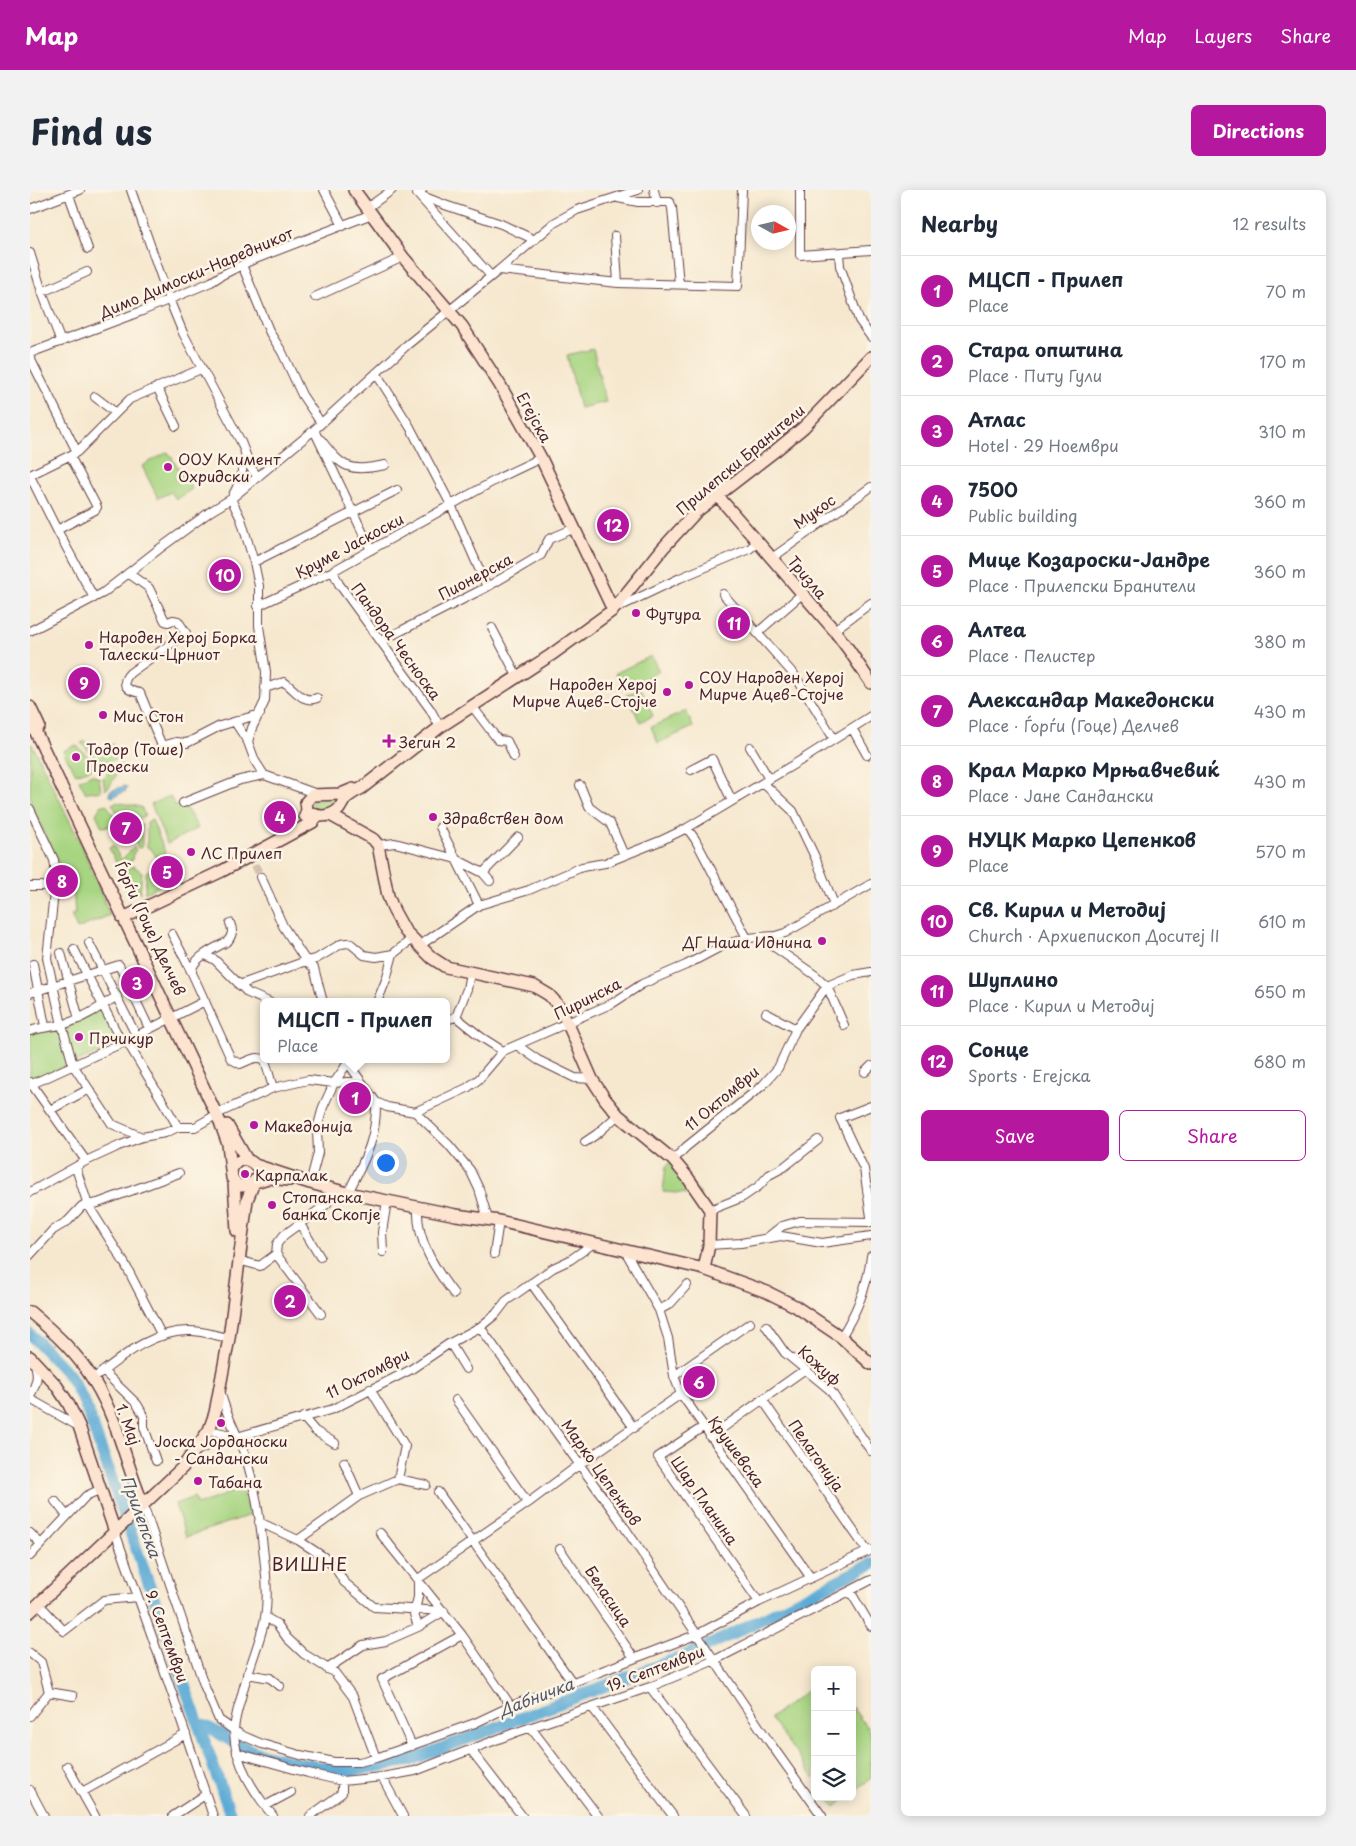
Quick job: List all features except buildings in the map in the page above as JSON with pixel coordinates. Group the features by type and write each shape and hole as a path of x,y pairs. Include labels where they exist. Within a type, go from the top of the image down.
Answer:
{"street":[{"path":"30,208 80,190"},
{"path":"131,190 169,299 183,333 241,442 251,468 258,476"},
{"path":"324,190 343,226"},
{"name":"Егејска","path":"354,190 403,257 462,326 500,384 541,458 613,610"},
{"name":"Димо Димоски-Наредникот","path":"30,353 142,312 211,282 242,264 343,226 370,211 392,190"},
{"path":"31,629 102,593 211,511 231,499 314,430 407,344 450,311 554,223 577,210 638,190"},
{"path":"654,190 657,203"},
{"path":"499,270 618,283 738,286 742,190"},
{"path":"800,190 800,255 871,250"},
{"path":"418,191 445,205 501,224 533,239"},
{"path":"418,191 491,276"},
{"path":"69,195 88,249"},
{"path":"618,198 638,202 670,202 679,284"},
{"path":"615,236 618,283"},
{"path":"30,252 42,292 61,342"},
{"path":"839,253 840,266 859,320 871,337"},
{"path":"315,298 403,257"},
{"path":"242,264 270,333 282,352 302,395 321,423"},
{"path":"42,292 87,272"},
{"name":"Прилепски Бранители","path":"613,610 663,548 696,512 804,426 871,357"},
{"path":"30,358 97,507 95,510 57,530"},
{"path":"94,598 30,476 74,454 130,399 201,369"},
{"path":"376,373 410,428 451,505 487,587"},
{"path":"157,387 176,426"},
{"path":"95,396 116,413"},
{"path":"314,430 341,464 364,469 385,465"},
{"path":"314,430 370,550"},
{"path":"231,499 240,481 245,452"},
{"name":"Круме Јаскоски","path":"258,606 333,571 501,477 541,458"},
{"name":"Мукос","path":"772,558 871,487"},
{"path":"254,562 397,490"},
{"name":"Тризла","path":"717,495 834,630 871,684"},
{"path":"231,499 241,519 254,562 258,586 259,626 266,672 265,701 252,728 248,742"},
{"name":"Пионерска","path":"381,641 487,587 541,556 549,539 575,528"},
{"name":"Прилепски Бранители","path":"340,808 344,800 351,794 375,778 440,727 551,655 613,610 680,578 749,549 758,542"},
{"name":"Пандора Чесноска","path":"333,571 339,584 440,727"},
{"path":"128,573 149,588 165,620 168,622 178,620 186,633 130,673 124,682 130,692 140,694 162,746 176,742 187,743 220,726 260,714"},
{"path":"723,594 796,677 834,739"},
{"path":"757,633 802,594"},
{"path":"834,630 871,603"},
{"path":"492,628 517,676"},
{"path":"265,688 284,682 298,695 312,700 317,698"},
{"path":"472,706 498,740 507,741 514,757"},
{"name":"Ѓорѓи (Гоце) Делчев","path":"30,707 126,917"},
{"path":"239,985 306,960 316,959 341,944 351,944 364,955 376,957 393,954 416,943 479,905 529,890 582,866 605,863 660,841 687,828 871,716"},
{"name":"Ѓорѓи (Гоце) Делчев","path":"30,720 219,1114 251,1162"},
{"path":"235,722 248,742 255,761 264,775"},
{"path":"852,728 868,755"},
{"path":"750,747 766,781 793,811 816,857 834,904"},
{"path":"691,770 712,759 732,801"},
{"path":"183,803 240,780 264,775 317,794 333,795 338,798 340,808 349,827"},
{"name":"Прилепски Бранители","path":"333,795 349,791 375,778"},
{"path":"291,785 301,792 306,806 317,816 330,815 340,808"},
{"path":"580,786 589,807 610,823 624,855"},
{"path":"126,917 222,871 252,860 289,834 301,823 306,806 312,795 317,794"},
{"path":"30,810 54,860 56,874 48,958 62,1025 73,1065 112,1124 142,1137"},
{"path":"330,815 372,839 378,845 388,896 394,912 405,931 432,958 446,967 534,986 549,995 558,1005 592,1079 618,1115 673,1160 710,1210 709,1245 704,1269"},
{"path":"289,834 313,822 317,816"},
{"path":"440,827 479,905"},
{"path":"687,828 695,839 747,938"},
{"path":"483,873 518,837"},
{"path":"378,845 395,843 456,859 483,873 490,881"},
{"path":"261,877 283,926 306,960 314,968 322,998"},
{"path":"781,950 780,944 785,933 871,884"},
{"path":"30,886 42,886"},
{"path":"192,973 191,968 195,961 232,936 230,923"},
{"name":"Пиринска","path":"503,1051 613,1003 642,984 686,965 724,945 747,938 761,938 785,933"},
{"path":"172,934 231,1059 240,1064 256,1057 260,1058"},
{"path":"761,938 815,975 826,986 844,1025"},
{"path":"89,943 136,1035"},
{"path":"74,949 124,1041 178,1127"},
{"path":"61,954 79,1019"},
{"path":"379,998 393,954"},
{"path":"205,955 215,960 248,993 260,998"},
{"path":"33,964 34,992 45,1026"},
{"path":"34,992 119,965 149,1028"},
{"path":"826,986 853,975 871,972"},
{"path":"456,1017 467,989 470,973"},
{"name":"11 Октомври","path":"673,1160 686,1147 763,1085 778,1068 796,1029 826,986"},
{"path":"30,1029 62,1025 79,1019 117,996"},
{"path":"86,1161 30,1084 205,1001"},
{"path":"766,1013 796,1029"},
{"path":"450,1019 456,1017"},
{"path":"415,1112 467,1088 479,1079 503,1051 481,1037 456,1017"},
{"path":"518,1046 538,1060 575,1078 592,1079"},
{"path":"265,1063 273,1088"},
{"path":"310,1183 318,1153 317,1129 323,1107 345,1063"},
{"path":"347,1063 376,1102 387,1107 415,1112 448,1144 470,1170 493,1220 494,1254"},
{"path":"30,1192 86,1161 142,1137 165,1133 178,1127 195,1127 273,1088 308,1080 334,1083 361,1081"},
{"path":"50,1110 89,1089"},
{"path":"348,1193 369,1152 377,1118 376,1102"},
{"path":"871,1106 840,1118 867,1168 871,1217"},
{"name":"Ѓорѓи (Гоце) Делчев","path":"219,1114 228,1144 231,1170"},
{"path":"585,1142 618,1115"},
{"path":"710,1210 743,1197 759,1186 769,1175 784,1167 818,1140"},
{"path":"238,1260 234,1182 231,1170 235,1162 239,1160 251,1162 310,1183 348,1193 456,1215 493,1220 704,1269 767,1292 795,1306 841,1337 871,1364"},
{"path":"238,1260 247,1200 257,1174 251,1162"},
{"path":"76,1168 88,1204 125,1264 162,1336"},
{"path":"30,1255 53,1230 68,1221 82,1206 98,1203 179,1173"},
{"path":"234,1182 242,1186 268,1178 310,1183"},
{"path":"321,1314 276,1254 277,1244 284,1235 327,1204 331,1188"},
{"path":"383,1252 382,1232 386,1201"},
{"path":"418,1207 417,1221 426,1250 439,1274 454,1294"},
{"path":"768,1238 782,1226 800,1221 871,1222"},
{"path":"300,1224 320,1257"},
{"path":"709,1245 741,1243 782,1236 822,1243 871,1236"},
{"name":"11 Октомври","path":"195,1452 212,1443 333,1409 410,1370 450,1343 480,1327 496,1314 506,1301 553,1268 586,1250 594,1243"},
{"name":"Крушевска","path":"624,1249 659,1310 668,1338 674,1376 680,1394 811,1578"},
{"path":"238,1260 260,1266 276,1254"},
{"path":"841,1337 852,1319 860,1299 871,1256"},
{"name":"11 Октомври","path":"115,1532 183,1467 209,1430 215,1413 229,1338 238,1260"},
{"path":"531,1283 634,1428"},
{"path":"659,1310 670,1304 687,1285"},
{"name":"1. Мај","path":"30,1312 75,1354 93,1379 109,1412 143,1504 213,1709 219,1720 234,1731 262,1744 334,1762 359,1762 376,1758 475,1723 511,1706 698,1634 759,1602 869,1551"},
{"path":"674,1376 750,1323"},
{"name":"Кожуф","path":"766,1326 785,1353 830,1390 871,1451"},
{"name":"Марко Цепенков","path":"480,1327 580,1464 822,1816"},
{"path":"93,1379 126,1352 162,1336 192,1331 229,1338"},
{"path":"450,1343 466,1369"},
{"path":"32,1358 37,1372 37,1383 30,1397 79,1426"},
{"name":"9. Септември","path":"32,1358 56,1384 79,1426 213,1816"},
{"path":"710,1437 804,1370"},
{"name":"1. Мај","path":"103,1371 137,1404 144,1416 144,1426 156,1461"},
{"path":"220,1389 224,1409 244,1451 251,1474 266,1579 265,1617 247,1674 234,1731 237,1753 246,1778 273,1816"},
{"path":"370,1389 405,1446 398,1479"},
{"path":"418,1579 680,1394"},
{"name":"Пелагонија","path":"762,1399 869,1551"},
{"path":"456,1400 528,1503"},
{"path":"303,1416 315,1431 335,1443"},
{"name":"Шар Планина","path":"703,1427 658,1457 759,1602"},
{"path":"209,1430 237,1437"},
{"path":"344,1462 359,1496"},
{"path":"298,1540 359,1496 398,1479 426,1485"},
{"path":"30,1556 40,1543 86,1496 101,1489"},
{"path":"438,1492 572,1682"},
{"path":"55,1501 66,1516"},
{"path":"259,1522 298,1540 324,1557 336,1569 344,1582 374,1607 444,1611"},
{"path":"30,1532 40,1543"},
{"path":"30,1612 115,1532"},
{"path":"380,1533 444,1611 511,1706"},
{"name":"Беласица","path":"560,1549 634,1658"},
{"path":"418,1579 418,1597 414,1614 418,1627"},
{"name":"19. Септември","path":"237,1753 308,1774 342,1781 415,1771 514,1733 650,1687 715,1660 871,1580"},
{"path":"850,1591 871,1625"},
{"path":"39,1604 64,1631 104,1600 138,1597"},
{"path":"327,1669 363,1645 386,1641 418,1627 444,1611"},
{"path":"265,1617 277,1624 287,1638 304,1654 335,1674 353,1697 376,1758"},
{"path":"412,1746 382,1679 462,1635"},
{"path":"30,1653 41,1662 49,1692"},
{"path":"247,1674 270,1678 280,1686"},
{"path":"650,1687 746,1816"},
{"path":"49,1692 73,1696"},
{"path":"30,1716 49,1692"},
{"path":"592,1707 673,1816"},
{"path":"531,1728 598,1816"},
{"path":"82,1792 186,1734"},
{"path":"471,1750 522,1816"},
{"path":"68,1766 95,1816"},
{"path":"382,1777 403,1816"},
{"path":"310,1816 342,1793 342,1781"},
{"path":"30,1790 44,1816"},
{"path":"265,1806 291,1792"},
{"path":"173,1816 205,1795"}],"green space":[{"path":"593,349 606,402 580,408 567,355"},
{"path":"168,452 192,489 176,499 171,492 158,498 142,466"},
{"path":"651,656 659,671 624,689 616,673"},
{"path":"641,688 653,716 640,722 627,695"},
{"path":"686,711 693,727 658,743 651,727"},
{"path":"86,741 92,753 113,744 119,757 107,763 103,760 97,760 81,743"},
{"path":"32,744 82,846 110,915 77,929 71,915 75,914 73,888 68,888 57,859 30,804 32,801 30,796 30,745"},
{"path":"76,745 94,762 91,769 76,774 63,751"},
{"path":"123,764 109,787 105,790 103,778 108,773 109,768"},
{"path":"92,774 99,778 101,791 86,793 79,780"},
{"path":"170,796 175,806 183,803 198,828 167,844 151,804"},
{"path":"312,799 332,799 335,806 331,809 322,808 317,811 311,807"},
{"path":"116,802 141,807 145,816 133,822 128,819 122,820 112,804"},
{"path":"106,804 119,823 117,828 110,826 102,827 96,814 101,806"},
{"path":"152,820 176,879 171,881 155,866 156,856 147,847 147,822"},
{"path":"142,824 142,847 138,848 132,835 135,828"},
{"path":"113,845 121,860 134,847 136,850 132,861 118,866 109,848"},
{"path":"133,866 142,872 140,893 137,888 132,890 123,871"},
{"path":"152,869 167,882 145,893 146,872"},
{"path":"103,1005 122,1043 30,1082 30,1031 62,1025"},
{"path":"673,1160 701,1195 663,1192 666,1166"},
{"path":"241,1489 250,1515 186,1537 175,1504 194,1497 197,1505"},
{"path":"811,1688 811,1774 770,1718"},
{"path":"856,1712 871,1733 871,1778 856,1790"},
{"path":"831,1801 843,1801 835,1807"}],"water":[{"path":"124,786 127,787 126,791 112,797 109,795 110,791"}],"waterway":[{"name":"Прилепска","path":"30,1334 70,1376 85,1404 231,1816"},
{"name":"Дабничка","path":"199,1724 243,1747 281,1759 310,1765 357,1770 410,1761 702,1649 871,1564"}],"tunnel":[{"path":"255,865 261,877"}],"place":[{"name":"ООУ Климент Охридски","path":"168,467"},
{"name":"Сонце","path":"613,525"},
{"name":"Св. Кирил и Методиј","path":"225,575"},
{"name":"Футура","path":"636,613"},
{"name":"Шуплино","path":"734,623"},
{"name":"Народен Херој Борка Талески-Црниот","path":"89,645"},
{"name":"НУЦК Марко Цепенков","path":"84,683"},
{"name":"СОУ Народен Херој Мирче Ацев-Стојче","path":"689,685"},
{"name":"Народен Херој Мирче Ацев-Стојче","path":"667,692"},
{"name":"Мис Стон","path":"103,715"},
{"name":"Зегин 2","path":"389,741"},
{"name":"Тодор (Тоше) Проески","path":"76,757"},
{"name":"7500","path":"280,817"},
{"name":"Здравствен дом","path":"433,817"},
{"name":"Александар Македонски","path":"126,828"},
{"name":"ЛС Прилеп","path":"191,852"},
{"name":"Мице Козароски-Јандре","path":"167,872"},
{"name":"Крал Марко Мрњавчевиќ","path":"62,881"},
{"name":"ДГ Наша Иднина","path":"822,941"},
{"name":"Атлас","path":"137,983"},
{"name":"Прчикур","path":"79,1037"},
{"name":"МЦСП - Прилеп","path":"355,1098"},
{"name":"Македонија","path":"254,1125"},
{"name":"Карпалак","path":"245,1174"},
{"name":"Стопанска банка Скопје","path":"272,1205"},
{"name":"Стара општина","path":"290,1301"},
{"name":"Алтеа","path":"699,1382"},
{"name":"Јоска Јорданоски - Сандански","path":"221,1423"},
{"name":"Табана","path":"198,1481"}],"district":[{"name":"ВИШНЕ","path":"310,1563"}]}
